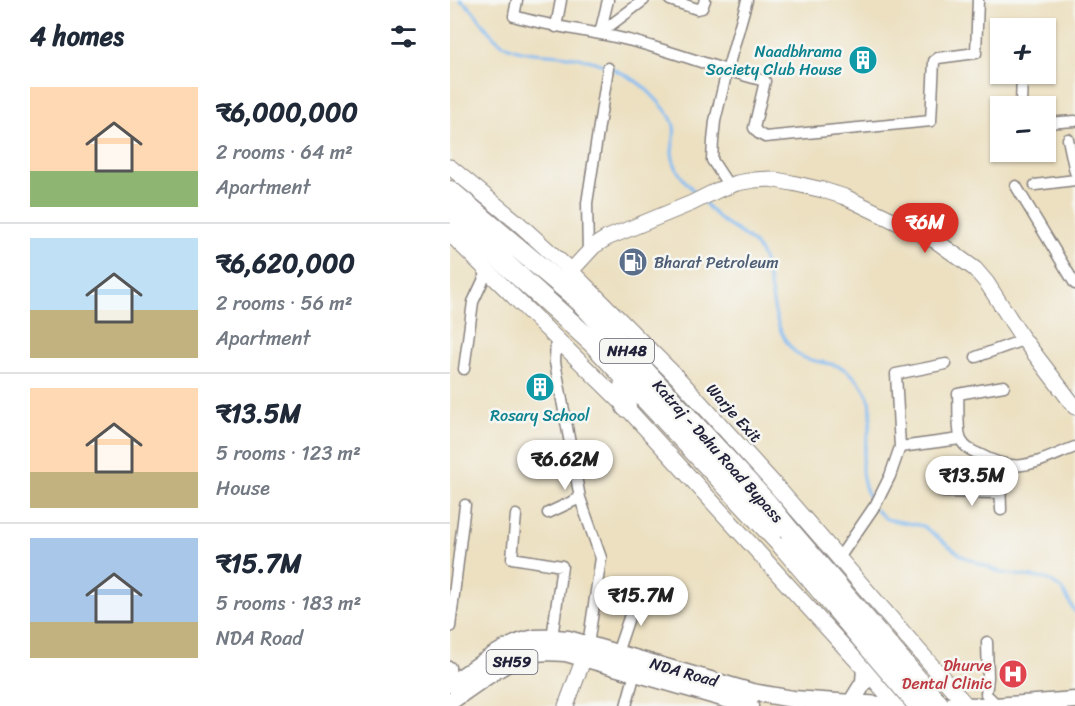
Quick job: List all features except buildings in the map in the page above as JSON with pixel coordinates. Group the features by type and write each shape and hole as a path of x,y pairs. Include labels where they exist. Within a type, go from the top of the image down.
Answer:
{"highway":[{"name":"Katraj - Dehu Road Bypass","path":"450,191 578,299 766,502 786,538 919,706"},
{"name":"Katraj - Dehu Road Bypass","path":"450,214 592,342 786,538 940,706"},
{"path":"626,377 623,391 626,407"}],"main road":[{"name":"NDA Road","path":"452,692 510,646 539,638 552,638 568,639 586,651 635,673 710,700 750,706"},
{"name":"NDA Road","path":"452,692 529,654 586,651"},
{"name":"SH59","path":"586,651 617,653"},
{"name":"NDA Road","path":"617,653 768,696 890,705 966,706"},
{"path":"851,703 864,682 865,668"},
{"name":"SH59","path":"966,706 1075,700"}],"street":[{"path":"517,0 514,16 556,27 600,33 636,42 765,81 754,128 765,137 931,121 934,61 938,58 976,53 978,0"},
{"path":"556,27 561,0"},
{"path":"600,33 608,0"},
{"path":"600,33 644,0"},
{"path":"670,0 697,9 702,8 705,0"},
{"path":"723,188 712,160 715,121 747,0"},
{"path":"588,253 587,203 608,68"},
{"path":"1056,122 1075,121"},
{"path":"1068,139 1075,172"},
{"name":"Warje Exit","path":"450,167 517,222 677,377 839,558 966,706"},
{"path":"571,272 594,246 624,230 693,203 723,188 754,180 770,179 823,189 845,197 936,241 975,269 987,283 1023,340 1075,407"},
{"path":"1035,185 1075,180"},
{"path":"1016,186 1061,265 1075,284"},
{"path":"450,234 626,407 865,668 890,705"},
{"path":"1061,265 1075,262"},
{"path":"464,369 473,302 488,270"},
{"path":"556,339 555,362 580,498 601,558 586,651 566,706"},
{"path":"976,357 1023,340"},
{"path":"839,558 876,504 890,476 900,447 896,374 946,364"},
{"path":"1004,386 958,394 960,439 966,448 990,461 1022,467 1075,447"},
{"path":"900,447 960,439"},
{"path":"1001,510 1000,476 1005,465"},
{"path":"943,492 1000,493"},
{"path":"548,513 580,498"},
{"path":"450,627 465,505"},
{"path":"516,516 512,558 562,566 552,638"},
{"path":"617,653 638,591"},
{"path":"987,642 986,694 997,706"},
{"path":"450,667 452,692"},
{"path":"626,706 635,673"}],"waterway":[{"path":"460,0 473,11 494,37 509,47 589,60 612,68 643,86 671,117 674,129 672,153 675,165 698,195"},
{"path":"704,202 720,219 758,248 765,266 781,331 795,352 804,358 843,368 858,381 865,391 870,402 871,417 862,470 872,505"},
{"path":"876,510 886,519 923,526 962,556 1002,573 1047,579 1062,589 1075,612"}],"place":[{"name":"Naadbhrama Society Club House","path":"863,60"},
{"name":"Bharat Petroleum","path":"633,262"},
{"name":"Rosary School","path":"540,387"},
{"name":"Dhurve Dental Clinic","path":"1013,674"}]}
